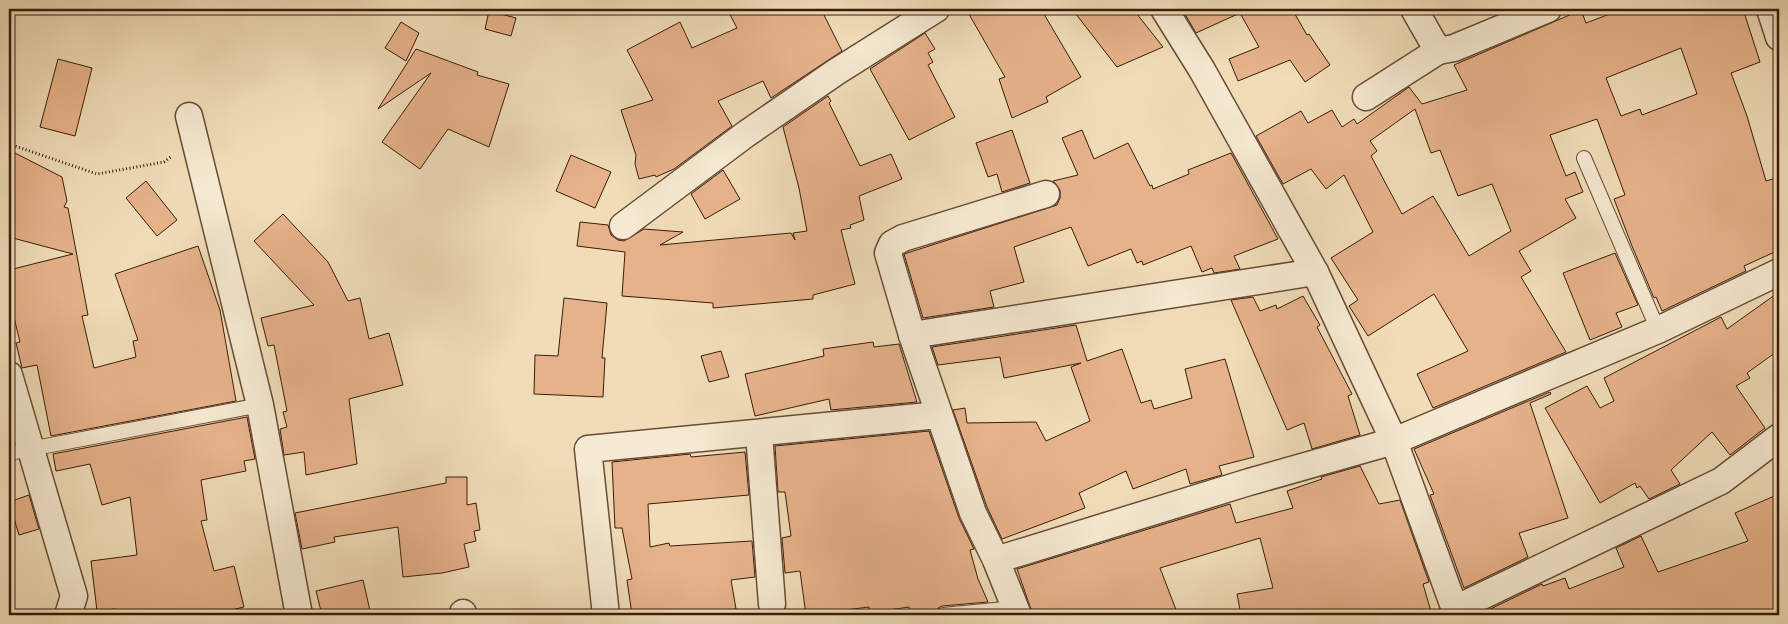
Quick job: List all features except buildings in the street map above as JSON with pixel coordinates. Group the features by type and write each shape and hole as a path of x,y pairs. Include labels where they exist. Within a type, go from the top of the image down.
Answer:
{"street":[{"path":"623,226 746,134 836,72 936,9"},
{"path":"1164,9 1202,70 1315,272 1394,441 1456,612 1721,480 1779,437"},
{"path":"1414,9 1438,51"},
{"path":"1366,98 1438,51 1454,48 1548,9"},
{"path":"1770,9 1779,37"},
{"path":"189,116 260,405 299,615"},
{"path":"1016,612 996,560 973,513 912,335 888,253 892,244 903,238 1046,194"},
{"path":"912,335 1315,272"},
{"path":"996,560 1248,482 1394,441 1658,330 1779,272"},
{"path":"9,375 20,451 74,596 68,615"},
{"path":"606,615 588,448 759,434 939,415"},
{"path":"759,434 772,604"}],"lane":[{"path":"1584,158 1658,330"},
{"path":"20,451 260,405"},
{"path":"943,615 1016,612"}],"path":[{"path":"9,144 97,174 164,162 195,141"}]}
